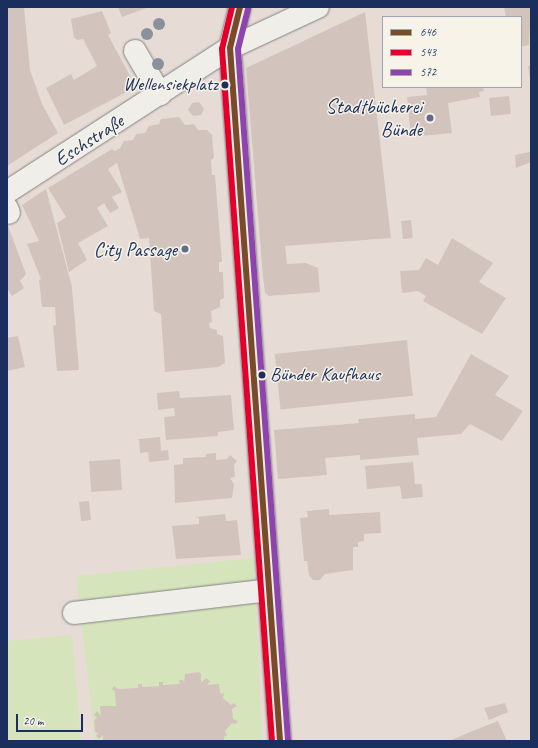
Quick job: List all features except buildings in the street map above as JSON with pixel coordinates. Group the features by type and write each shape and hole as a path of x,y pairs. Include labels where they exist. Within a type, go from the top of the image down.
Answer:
{"street":[{"path":"240,7 221,53 269,590 280,741"},
{"name":"Eschstraße","path":"8,204 160,94 221,53 318,7"},
{"path":"135,51 160,94"},
{"path":"74,614 269,590"}],"green space":[{"path":"254,558 262,741 95,741 76,576"},
{"path":"72,635 81,741 7,741 7,641"}],"transit line":[{"name":"543","path":"232,7 222,49 272,741"},
{"name":"646","path":"240,7 230,48 280,741"},
{"name":"572","path":"248,9 238,49 288,740"}],"place":[{"name":"Wellensiekplatz","path":"225,85"},
{"name":"Stadtbücherei Bünde","path":"430,118"},
{"name":"City Passage","path":"185,249"},
{"name":"Bünder Kaufhaus","path":"262,375"}]}
